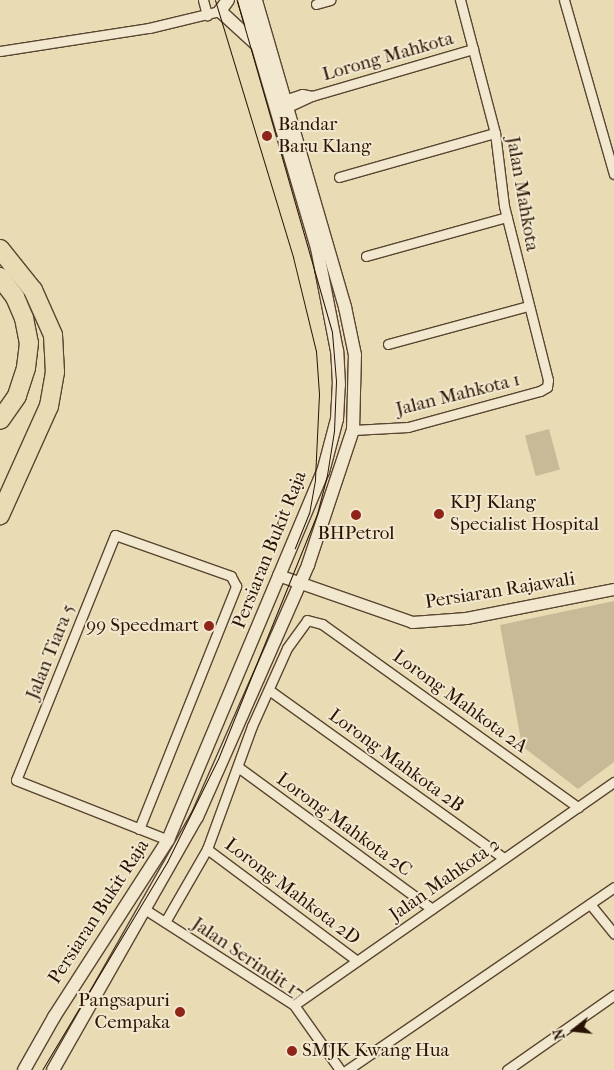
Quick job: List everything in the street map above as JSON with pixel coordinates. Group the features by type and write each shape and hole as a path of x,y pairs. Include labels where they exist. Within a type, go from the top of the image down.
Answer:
{"highway":[{"path":"0,234 35,278 48,309 53,335 55,372 49,406 0,514"},
{"path":"0,249 33,290 53,335"},
{"path":"0,276 18,304 29,342 26,368 17,396 0,420"}],"main road":[{"path":"228,0 220,12 259,47"},
{"name":"Persiaran Bukit Raja","path":"24,1070 54,1017 168,840 323,472 337,419 340,385 334,326 317,248 244,0"},
{"name":"Persiaran Bukit Raja","path":"53,1070 146,910 197,817 300,583 327,515 353,430 355,355 345,307 256,0"}],"street":[{"path":"203,0 207,15"},
{"path":"316,4 330,0"},
{"name":"Jalan Mahkota","path":"460,0 495,133 506,217 548,380 546,387 540,391"},
{"path":"564,0 614,174"},
{"path":"0,51 149,28 220,12"},
{"name":"Lorong Mahkota","path":"285,104 302,94 312,96 473,48"},
{"path":"339,177 495,133"},
{"path":"366,256 506,217"},
{"path":"388,344 528,306"},
{"name":"Jalan Mahkota 1","path":"353,430 408,427 540,391"},
{"name":"Jalan Tiara 5","path":"115,535 231,576 236,586 139,828 16,780 115,535"},
{"name":"Persiaran Rajawali","path":"278,575 412,622 466,618 614,589"},
{"name":"Lorong Mahkota 2A","path":"269,690 301,625 307,620 322,624 578,807"},
{"path":"165,922 207,849 252,726 269,690"},
{"name":"Lorong Mahkota 2B","path":"269,690 504,858"},
{"name":"Lorong Mahkota 2C","path":"238,767 432,909"},
{"name":"Jalan Mahkota 2","path":"294,1005 614,782"},
{"path":"139,828 168,840"},
{"name":"Lorong Mahkota 2D","path":"207,849 357,961"},
{"path":"347,1070 614,887"},
{"path":"590,904 614,934"},
{"name":"Jalan Serindit 17","path":"146,910 294,1005 340,1070"},
{"path":"507,1070 614,995"}],"shaded area":[{"path":"549,429 560,470 536,476 525,435"},
{"path":"614,601 614,762 578,789 522,746 500,625"}],"tram line":[{"path":"215,0 293,257 316,351 319,394 315,480 309,513 295,548"},
{"path":"42,1070 167,862 218,759 317,514 327,475 334,431 336,381 332,332 237,0"}],"place":[{"name":"Bandar Baru Klang","path":"267,136"},
{"name":"KPJ Klang Specialist Hospital","path":"439,514"},
{"name":"BHPetrol","path":"356,515"},
{"name":"99 Speedmart","path":"209,626"},
{"name":"Pangsapuri Cempaka","path":"180,1012"},
{"name":"SMJK Kwang Hua","path":"292,1051"}]}
